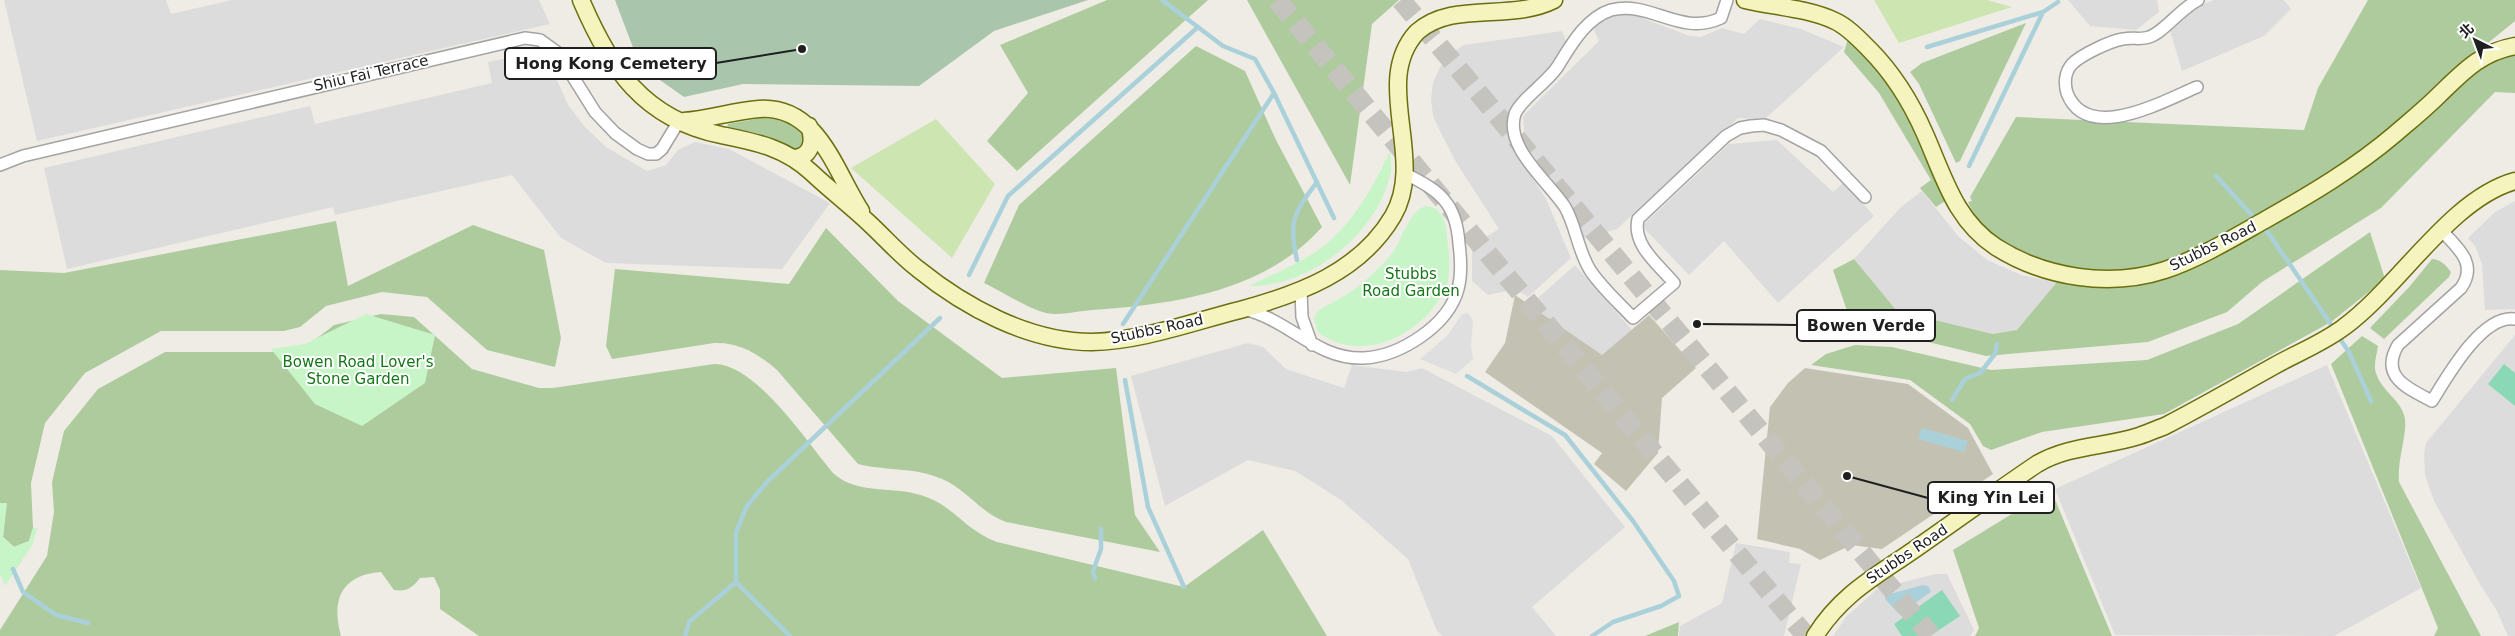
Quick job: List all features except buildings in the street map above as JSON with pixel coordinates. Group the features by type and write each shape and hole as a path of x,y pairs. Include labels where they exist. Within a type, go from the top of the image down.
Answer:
{"main road":[{"name":"Stubbs Road","path":"581,0 601,45 622,77 646,101 679,121 720,135 763,144 792,158 868,222 918,270 961,299 1010,324 1050,336 1092,342 1120,339 1242,309 1301,291 1338,272 1359,255 1383,230 1400,200 1404,173 1398,69 1402,54 1414,35 1435,19 1460,10 1530,8 1554,0"},
{"name":"Stubbs Road","path":"1745,0 1824,16 1838,22 1862,42 1892,75 1908,101 1924,132 1948,192 1962,214 1981,236 2022,261 2050,271 2081,277 2110,279 2139,276 2177,265 2250,228 2334,181 2375,150 2478,59 2500,49 2515,46"},
{"name":"Stubbs Road","path":"679,121 715,118 762,109 787,113 808,124 821,140 868,222"},
{"path":"792,158 802,156 810,149 812,137 808,124"},
{"name":"Stubbs Road","path":"1815,636 1827,617 1854,590 1892,566 2049,457 2077,448 2138,436 2165,426 2336,333 2371,305 2442,231 2489,192 2515,181"}],"street":[{"path":"1727,0 1721,18 1700,24 1689,24 1647,10 1629,7 1611,10 1597,17 1568,47 1558,67 1544,84 1520,105 1515,114 1517,146 1565,208 1590,270 1633,318 1674,282 1639,242 1636,230 1638,219 1726,136 1740,128 1764,125 1814,146 1827,156 1865,197"},
{"path":"2197,87 2126,116 2104,118 2094,116 2078,108 2068,94 2066,85 2067,72 2080,58 2122,39 2150,37 2181,10 2198,0"},
{"name":"Shiu Fai Terrace","path":"0,165 23,156 525,38 540,40 558,53 595,112 615,133 637,149 648,154 656,154 662,149 679,121"},
{"path":"1242,309 1270,318 1312,344 1344,356 1364,358 1383,355 1402,348 1419,338 1450,306 1458,290 1462,264 1454,215 1446,202 1436,192 1404,173"},
{"path":"2442,231 2465,257 2468,276 2461,288 2398,345 2395,351 2394,372 2402,384 2432,401 2461,358 2487,327 2498,320 2515,319"},
{"path":"1301,291 1302,317 1312,344"}],"shaded area":[{"path":"4,0 166,0 171,14 232,0 539,0 550,24 37,141"},
{"path":"2068,0 2157,0 2159,12 2136,30 2090,26"},
{"path":"2214,0 2284,0 2291,9 2264,36 2182,71 2169,27 2194,8"},
{"path":"1621,14 1631,14 1690,36 1701,37 1722,28 1744,34 1760,19 1801,29 1844,47 1765,119 1738,118 1617,229 1582,239 1573,207 1525,145 1523,116 1599,41 1594,30 1597,22"},
{"path":"1562,31 1566,41 1550,70 1511,111 1512,146 1546,199 1571,258 1528,297 1516,289 1488,295 1472,281 1472,245 1499,229 1456,162 1433,116 1431,99 1433,83 1440,67 1450,54 1464,45"},
{"path":"528,54 540,58 552,69 568,105 585,127 606,147 647,171 666,165 678,150 695,142 729,149 830,203 782,269 606,263 561,238 512,175 335,215 333,207 67,269 44,168 310,106 315,124 492,83 488,62"},
{"path":"1777,140 1833,192 1844,182 1874,216 1778,303 1724,241 1689,275 1642,226 1729,144"},
{"path":"1922,191 1958,236 1987,260 2021,275 2057,282 2017,330 1993,334 1897,311 1854,259 1901,207"},
{"path":"2515,201 2515,309 2485,310 2482,264 2475,246 2468,238 2495,212"},
{"path":"1575,265 1632,330 1602,356 1530,305"},
{"path":"1515,295 1602,355 1649,315 1696,368 1662,398 1658,453 1626,491 1594,464 1602,453 1485,372 1505,343"},
{"path":"1468,313 1473,321 1471,346 1473,359 1456,374 1420,359 1448,335 1462,314"},
{"path":"2515,335 2515,636 2508,636 2496,609 2481,586 2434,501 2425,475 2424,454 2426,443"},
{"path":"1248,343 1263,347 1286,369 1344,388 1352,365 1406,372 1422,368 1552,436 1625,527 1532,607 1556,636 1443,636 1437,631 1408,559 1341,500 1295,471 1248,460 1165,506 1131,376"},
{"path":"2327,365 2421,588 2334,636 2115,635 2055,489"},
{"path":"1805,368 1908,384 1968,428 1993,474 1882,549 1851,545 1820,560 1800,549 1757,539 1770,407 1788,383"},
{"path":"1736,543 1790,552 1789,563 1801,564 1784,636 1679,636 1680,626 1722,603"},
{"path":"1935,574 1947,574 1974,630 1970,636 1833,636 1846,617 1877,589"}],"green space":[{"path":"615,0 1088,0 994,31 919,86 743,84 684,97 640,66"},
{"path":"1107,0 1208,0 1017,171 987,141 1028,93 1000,45"},
{"path":"1247,0 1399,0 1372,24 1350,185"},
{"path":"1874,0 1987,0 2012,7 1899,43"},
{"path":"2368,0 2515,0 2515,21 2440,82 2376,141 2337,169 2209,244 2142,270 2087,270 2052,266 2001,243 1977,220 1968,202 1972,201 1970,197 2016,117 2304,130 2318,88"},
{"path":"2026,23 1960,161 1956,163 1919,84 1910,72 1922,63"},
{"path":"1848,39 1866,55 1901,100 1947,200 1936,207 1920,188 1931,180 1879,93 1844,52"},
{"path":"1196,46 1245,71 1275,138 1322,227 1299,249 1274,266 1246,280 1216,291 1154,304 1051,314 1032,308 984,283 1019,205"},
{"path":"2515,52 2515,93 2495,92 2381,208 2262,282 2227,312 2148,342 1986,356 1891,333 1854,331 1833,270 1854,259 1897,311 1993,334 2017,330 2057,282 2104,283 2220,251 2496,55"},
{"path":"761,118 774,119 793,125 802,133 805,139 801,148 793,149 757,133 727,128 728,124"},
{"path":"936,119 995,184 952,258 851,168"},
{"path":"1390,151 1391,171 1384,194 1373,215 1357,235 1317,267 1295,277 1272,284 1249,286 1308,257 1329,242 1361,204"},
{"name":"Stubbs Road Garden","path":"1426,206 1432,207 1442,217 1447,232 1449,262 1447,286 1430,312 1406,332 1377,344 1347,345 1332,340 1318,332 1314,319 1317,312 1351,292 1375,272 1391,255 1414,214"},
{"path":"336,221 348,286 473,225 544,250 561,338 555,367 487,350 427,297 382,292 326,306 300,327 284,331 161,331 85,373 45,423 31,483 33,528 29,541 14,547 3,537 6,504 0,503 0,270 64,273"},
{"path":"826,228 898,301 1002,378 1116,368 1135,515 1160,552 1006,522 989,513 951,483 932,475 858,464 777,370 756,354 740,347 714,343 612,359 606,346 615,269 789,284"},
{"path":"2370,232 2385,279 2331,322 2164,414 2042,432 1991,450 1983,446 1970,424 1910,380 1811,365 1826,354 1855,345 1892,347 1991,370 2147,360 2238,324"},
{"path":"2432,259 2440,261 2447,267 2451,272 2449,277 2384,339 2370,328 2410,286"},
{"name":"Bowen Road Lover's Stone Garden","path":"366,314 435,335 425,383 362,426 315,404 271,349 305,344"},
{"path":"381,314 414,317 472,369 539,388 553,388 714,364 730,367 746,376 779,406 833,473 843,480 866,488 917,494 929,498 938,502 977,532 997,542 1184,587 1263,530 1327,636 479,636 440,609 440,590 434,577 420,578 409,588 394,590 381,572 356,578 342,592 337,611 341,636 0,636 0,630 47,556 54,512 52,482 64,431 98,389 165,352 284,352 307,346 334,325"},
{"path":"2362,336 2378,346 2375,363 2376,373 2382,385 2400,406 2405,419 2405,433 2399,465 2399,482 2481,636 2434,636 2438,628 2331,364"},
{"path":"2504,364 2515,373 2515,406 2488,384"},
{"path":"2051,490 2112,636 1975,636 1979,628 1953,550"},
{"path":"0,503 7,503 3,537 14,547 29,541 33,528 37,528 33,544 5,586 0,574"},
{"path":"1942,590 1960,616 1930,636 1902,636 1894,624"},
{"path":"1679,622 1678,636 1645,636"}],"water":[{"path":"1922,428 1968,441 1964,452 1918,439"},
{"path":"1923,585 1928,586 1931,592 1899,614 1885,599 1886,595"}],"waterway":[{"path":"1162,0 1223,46 1255,59 1274,93 1334,218"},
{"path":"1927,47 2043,12 2058,2"},
{"path":"1969,166 2043,12"},
{"path":"969,275 1008,196 1198,27"},
{"path":"1123,324 1274,93"},
{"path":"2216,176 2269,234 2334,329"},
{"path":"1297,260 1293,236 1295,218 1298,210 1317,182"},
{"path":"685,636 689,622 736,582 736,532 747,506 767,482 940,318"},
{"path":"2338,336 2349,352 2371,401"},
{"path":"1952,400 1965,379 1980,373 1995,354 1997,344"},
{"path":"1467,376 1565,435 1633,521 1674,581 1679,596 1661,606 1613,622 1592,636"},
{"path":"1125,380 1148,507 1184,587"},
{"path":"1095,578 1093,571 1101,549 1101,529"},
{"path":"13,569 23,592 56,615 88,623"},
{"path":"736,582 790,636"}],"tunnel":[{"path":"1277,0 1806,636"},
{"path":"1401,0 1931,636"}],"place":[{"name":"Hong Kong Cemetery","path":"802,49"},
{"name":"Bowen Verde","path":"1697,324"},
{"name":"King Yin Lei","path":"1847,476"}]}
